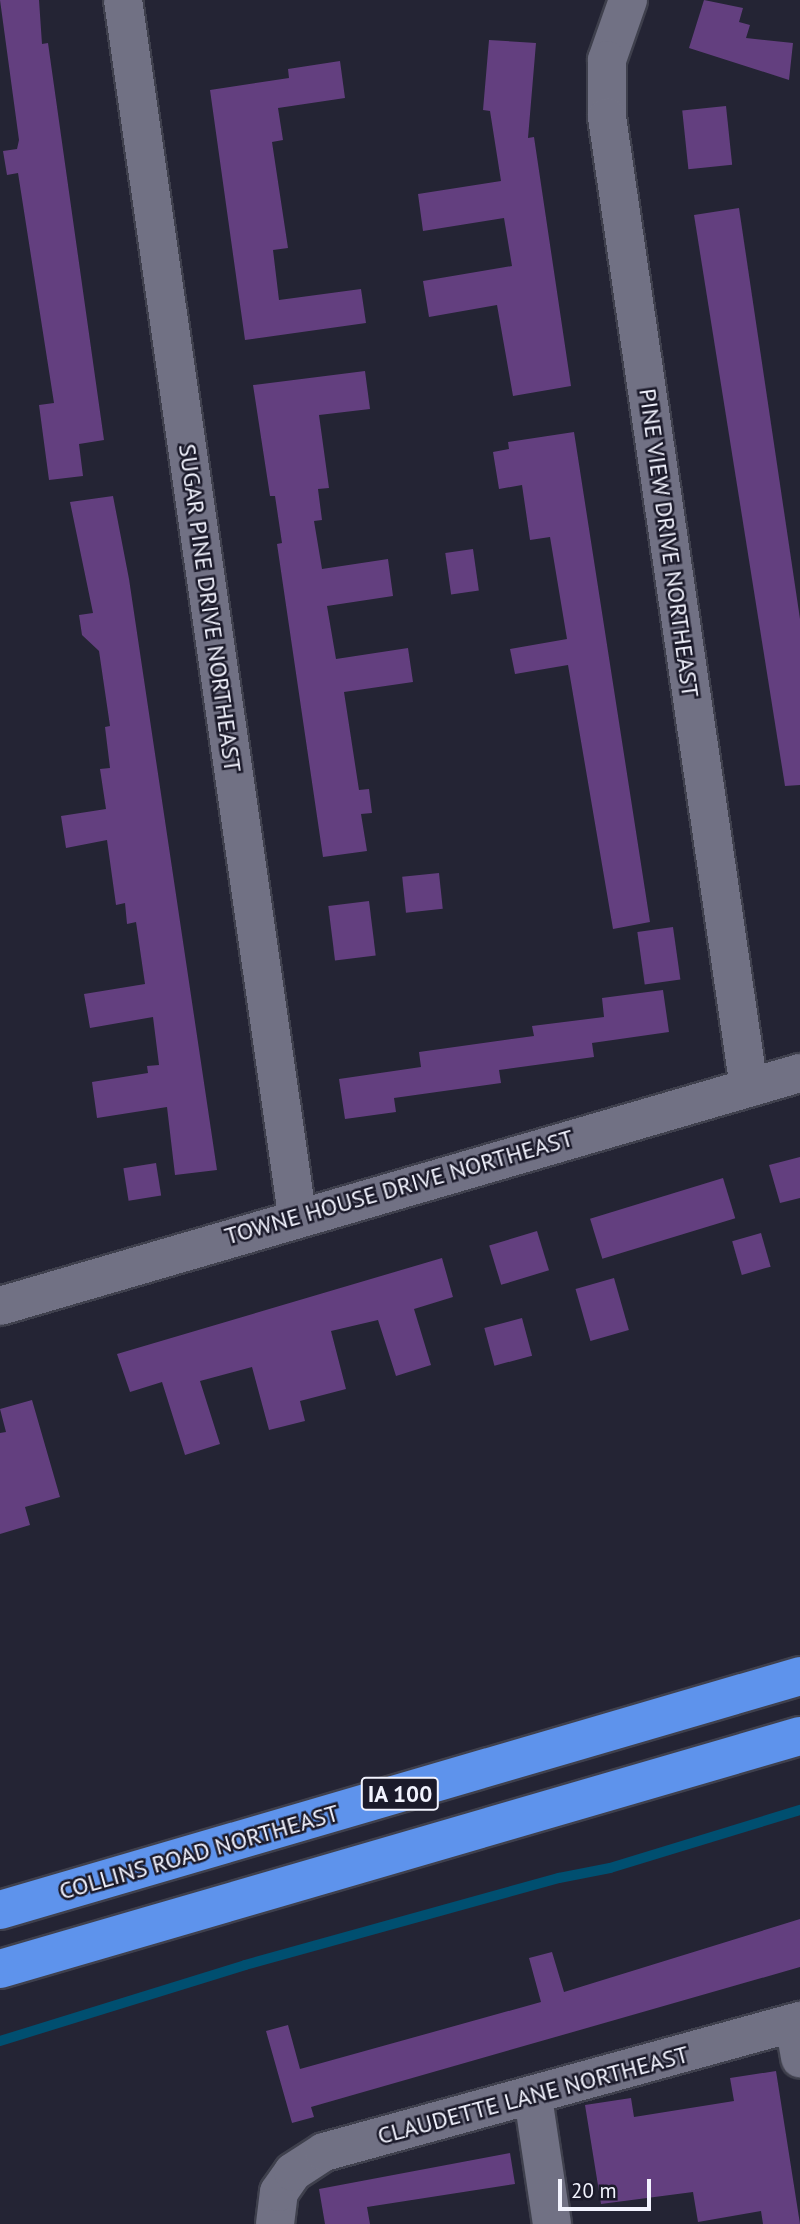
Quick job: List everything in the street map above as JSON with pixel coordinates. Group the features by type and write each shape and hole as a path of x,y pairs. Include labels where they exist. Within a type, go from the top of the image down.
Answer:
{"highway":[{"name":"COLLINS ROAD NORTHEAST","path":"0,1910 800,1676"},
{"name":"IA 100","path":"0,1969 800,1736"}],"street":[{"name":"SUGAR PINE DRIVE NORTHEAST","path":"122,0 297,1215"},
{"name":"PINE VIEW DRIVE NORTHEAST","path":"628,0 607,60 607,117 749,1088"},
{"name":"TOWNE HOUSE DRIVE NORTHEAST","path":"0,1306 297,1215 800,1073"},
{"name":"CLAUDETTE LANE NORTHEAST","path":"277,2208 293,2172 324,2152 533,2097 798,2034"},
{"path":"533,2097 552,2224"}],"building":[{"path":"0,0 39,0 42,44 48,43 104,440 79,444 83,476 49,480 39,405 54,403 18,173 7,175 3,151 17,149 19,140"},
{"path":"704,0 743,8 739,22 750,25 746,38 793,43 789,80 689,48"},
{"path":"489,40 536,43 528,138 534,137 571,386 513,396 497,305 429,317 423,281 512,266 504,218 423,231 418,194 501,181 490,111 483,110"},
{"path":"340,61 345,98 278,108 283,140 272,142 288,248 273,250 279,300 361,289 366,323 245,340 210,90 289,78 288,69"},
{"path":"726,106 732,165 688,169 682,111"},
{"path":"739,208 800,619 800,785 785,786 694,215"},
{"path":"365,371 370,409 319,415 329,488 318,489 322,520 314,521 322,569 388,559 393,596 327,606 336,659 408,648 413,682 344,692 359,790 369,789 372,813 361,814 367,851 323,857 277,544 282,543 275,496 270,496 253,385"},
{"path":"574,432 650,922 613,929 568,665 515,674 510,649 567,639 550,537 530,540 522,485 499,489 493,452 509,449 508,442"},
{"path":"113,496 129,579 217,1170 175,1175 167,1107 97,1118 92,1082 148,1073 147,1066 159,1065 153,1017 90,1028 84,994 145,984 136,922 127,924 125,903 116,905 107,840 66,848 61,816 106,809 100,769 110,768 105,727 110,726 99,651 82,635 79,615 93,613 70,502"},
{"path":"473,549 479,591 451,594 445,553"},
{"path":"439,873 443,909 406,913 402,877"},
{"path":"369,901 376,956 335,961 328,906"},
{"path":"673,927 680,979 645,984 637,932"},
{"path":"663,990 669,1032 592,1043 594,1057 499,1070 501,1083 394,1098 396,1112 345,1119 339,1079 421,1067 419,1052 534,1036 532,1026 604,1017 602,998"},
{"path":"800,1157 800,1198 780,1203 769,1165"},
{"path":"156,1163 161,1196 129,1201 123,1168"},
{"path":"723,1178 735,1218 602,1259 590,1219"},
{"path":"537,1231 549,1270 501,1285 489,1246"},
{"path":"761,1233 771,1267 742,1275 732,1241"},
{"path":"442,1258 453,1297 414,1309 431,1365 396,1376 378,1320 331,1331 346,1389 300,1401 305,1421 269,1430 252,1367 200,1381 220,1444 185,1455 162,1382 130,1392 117,1354"},
{"path":"614,1278 629,1330 590,1341 576,1289"},
{"path":"522,1318 532,1356 494,1366 484,1328"},
{"path":"32,1400 60,1497 25,1507 30,1525 0,1534 0,1433 6,1432 0,1409"},
{"path":"800,1919 800,1967 311,2107 314,2117 292,2123 266,2031 288,2025 300,2069 541,2002 529,1958 552,1952 564,1992"},
{"path":"776,2071 800,2224 763,2224 761,2211 698,2222 693,2192 601,2204 585,2105 631,2098 634,2117 734,2101 730,2078"},
{"path":"510,2153 515,2184 367,2207 370,2224 325,2224 319,2189"}],"waterway":[{"path":"0,2041 245,1965 559,1878 610,1868 800,1810"}]}
